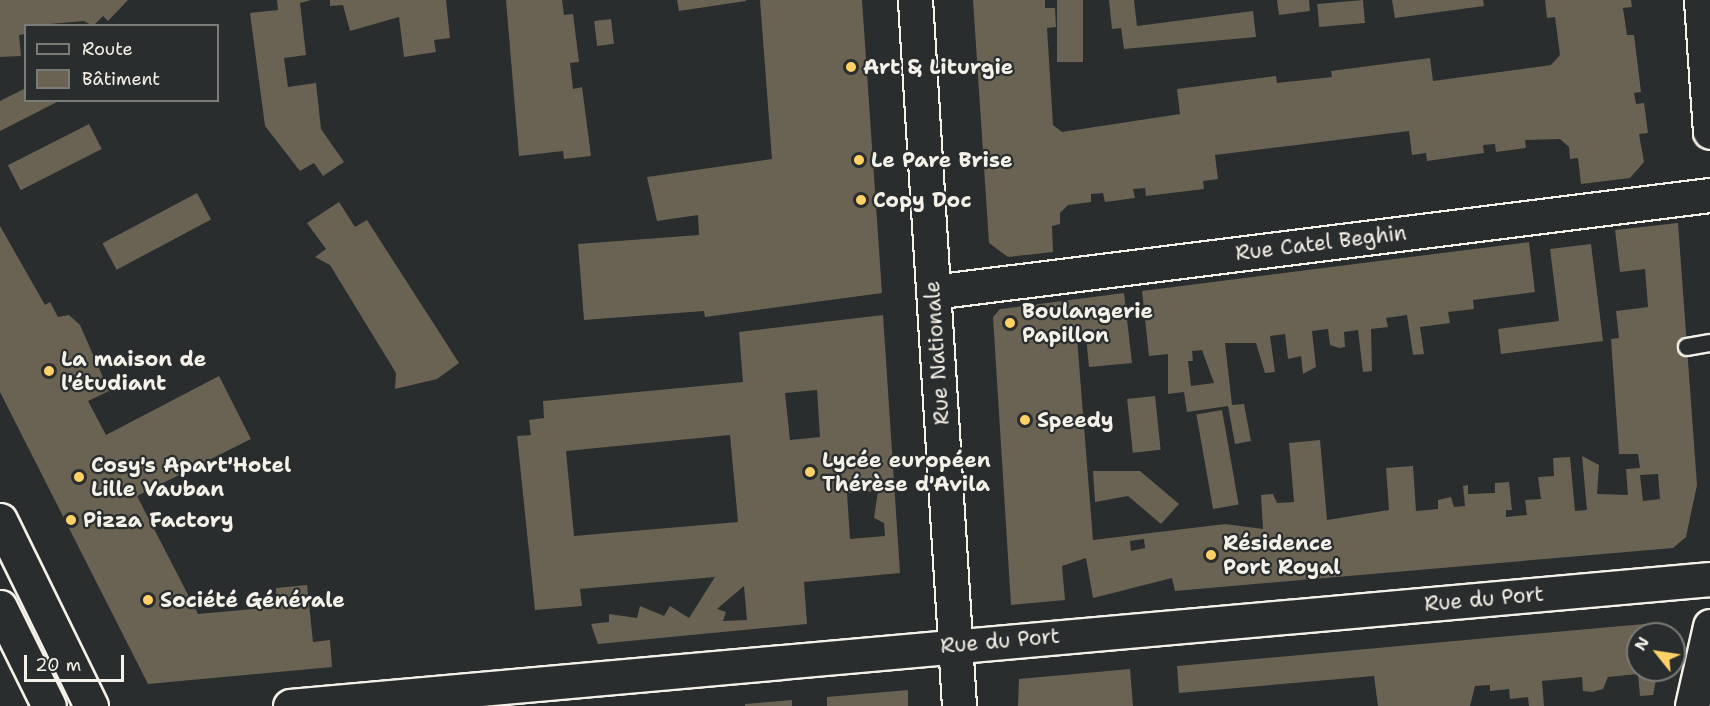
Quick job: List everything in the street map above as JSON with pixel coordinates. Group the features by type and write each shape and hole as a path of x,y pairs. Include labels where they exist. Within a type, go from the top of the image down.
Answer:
{"street":[{"name":"Rue Nationale","path":"915,0 959,706"},
{"path":"1701,0 1707,38 1710,132"},
{"name":"Rue Catel Beghin","path":"933,292 1710,195"},
{"path":"0,519 91,706"},
{"name":"Rue du Port","path":"290,706 1710,579"},
{"path":"0,607 48,706"},
{"path":"1692,706 1710,626"}],"lane":[{"path":"1686,346 1710,343"}],"building":[{"path":"0,0 128,0 108,21 103,16 95,24 84,21 24,24 24,34 19,35 21,56 0,57"},
{"path":"277,0 311,0 300,3 306,55 284,58 288,87 316,83 321,129 344,162 323,176 314,163 300,171 265,126 250,13 278,10"},
{"path":"330,0 446,0 450,38 434,40 436,52 404,57 399,17 350,31 343,5 330,6"},
{"path":"506,0 562,0 564,15 573,14 579,62 570,63 573,89 582,87 591,156 564,159 563,151 519,156"},
{"path":"677,0 746,0 746,1 679,11"},
{"path":"760,0 862,0 882,293 705,317 704,311 584,320 578,244 699,235 698,215 657,221 647,177 772,159"},
{"path":"973,0 1045,0 1045,8 1055,8 1056,27 1047,28 1053,125 1062,132 1180,114 1177,89 1276,76 1277,83 1332,77 1331,71 1430,58 1433,81 1551,65 1560,55 1555,17 1547,18 1545,0 1631,0 1632,7 1623,8 1627,35 1634,35 1641,92 1634,93 1636,104 1644,103 1648,133 1639,134 1644,162 1630,178 1581,184 1578,158 1570,159 1569,147 1560,139 1525,140 1526,148 1496,152 1495,144 1483,145 1484,153 1427,161 1426,153 1412,155 1409,131 1215,155 1218,179 1203,181 1204,189 1146,196 1145,188 1133,189 1135,198 1105,202 1103,193 1091,194 1091,202 1068,205 1060,213 1060,224 1052,226 1053,252 1008,257 989,243"},
{"path":"1057,0 1083,0 1083,62 1057,62"},
{"path":"1109,0 1134,0 1137,26 1253,11 1256,37 1124,49 1121,28 1112,29"},
{"path":"1277,0 1309,0 1310,11 1279,15"},
{"path":"1363,0 1365,23 1319,27 1317,4"},
{"path":"1392,0 1483,0 1484,6 1395,18"},
{"path":"611,19 614,44 597,46 594,21"},
{"path":"24,89 24,102 57,102 0,131 0,101"},
{"path":"89,124 102,149 21,190 8,165"},
{"path":"197,193 211,219 117,270 103,243"},
{"path":"339,202 355,227 367,220 459,363 437,379 395,389 396,373 330,265 315,257 326,249 307,223"},
{"path":"1678,223 1697,485 1686,537 1673,548 1175,591 1172,578 1093,598 1086,558 1062,566 1065,600 1011,605 993,317 1000,309 1124,293 1132,363 1089,367 1086,337 1077,338 1093,540 1225,524 1263,529 1261,495 1273,494 1277,503 1294,502 1289,443 1320,440 1327,520 1389,510 1386,468 1413,466 1416,511 1438,509 1438,500 1451,497 1454,507 1465,506 1463,486 1468,485 1468,494 1495,493 1495,483 1509,482 1512,510 1506,510 1506,517 1527,515 1525,500 1541,499 1538,477 1554,476 1553,458 1570,457 1575,511 1587,510 1582,456 1599,465 1597,494 1628,495 1626,469 1640,468 1638,454 1619,454 1611,339 1619,338 1616,311 1648,307 1645,269 1620,272 1615,230","holes":["1658,474 1660,499 1643,501 1640,475","1144,539 1145,548 1131,551 1130,541"]},
{"path":"0,226 45,305 50,302 58,317 69,315 80,325 109,391 88,401 106,435 219,376 251,439 137,496 198,614 277,607 276,588 307,585 313,642 330,640 332,667 148,684 0,392"},
{"path":"1529,242 1535,292 1473,300 1474,309 1448,312 1450,323 1420,327 1424,354 1413,355 1407,315 1386,318 1388,327 1371,329 1372,371 1363,372 1358,330 1344,332 1345,347 1339,348 1330,345 1328,329 1312,331 1316,367 1303,374 1301,356 1288,359 1285,334 1270,336 1275,372 1265,373 1256,343 1225,343 1232,405 1244,404 1251,441 1235,444 1228,406 1187,412 1184,392 1168,394 1168,354 1149,356 1142,291","holes":["1202,350 1214,383 1191,386 1188,361 1193,361 1192,351"]},
{"path":"1591,244 1603,341 1501,354 1498,329 1559,321 1550,249"},
{"path":"883,315 900,573 804,582 807,624 598,644 591,624 609,622 609,614 637,618 640,606 664,616 670,606 689,618 715,577 580,589 582,606 535,610 517,436 531,435 529,420 544,418 543,401 743,382 739,332","holes":["817,390 820,437 790,440 785,393","730,435 738,522 574,536 566,451","878,491 874,518 884,523 885,536 850,539 847,493","744,586 747,620 723,621 726,612 717,609"]},
{"path":"1155,396 1161,450 1133,453 1127,399"},
{"path":"1222,410 1239,505 1213,509 1196,415"},
{"path":"1093,471 1140,471 1179,504 1161,524 1128,496 1095,502"},
{"path":"1626,626 1626,675 1608,677 1603,689 1592,692 1583,691 1582,677 1542,681 1544,706 1529,706 1528,697 1510,699 1509,689 1490,691 1490,685 1475,686 1470,706 1378,706 1374,676 1179,693 1177,666"},
{"path":"1130,669 1133,706 1018,706 1019,679"},
{"path":"1639,682 1656,682 1653,695 1640,696"},
{"path":"908,690 908,706 827,706 827,697"},
{"path":"792,700 792,706 745,706 745,704"}],"place":[{"name":"Art & Liturgie","path":"851,67"},
{"name":"Le Pare Brise","path":"859,160"},
{"name":"Copy Doc","path":"861,200"},
{"name":"Boulangerie Papillon","path":"1010,323"},
{"name":"La maison de l'étudiant","path":"49,371"},
{"name":"Speedy","path":"1025,420"},
{"name":"Lycée européen Thérèse d'Avila","path":"810,472"},
{"name":"Cosy's Apart'Hotel Lille Vauban","path":"79,477"},
{"name":"Pizza Factory","path":"71,520"},
{"name":"Résidence Port Royal","path":"1211,555"},
{"name":"Société Générale","path":"148,600"}]}
